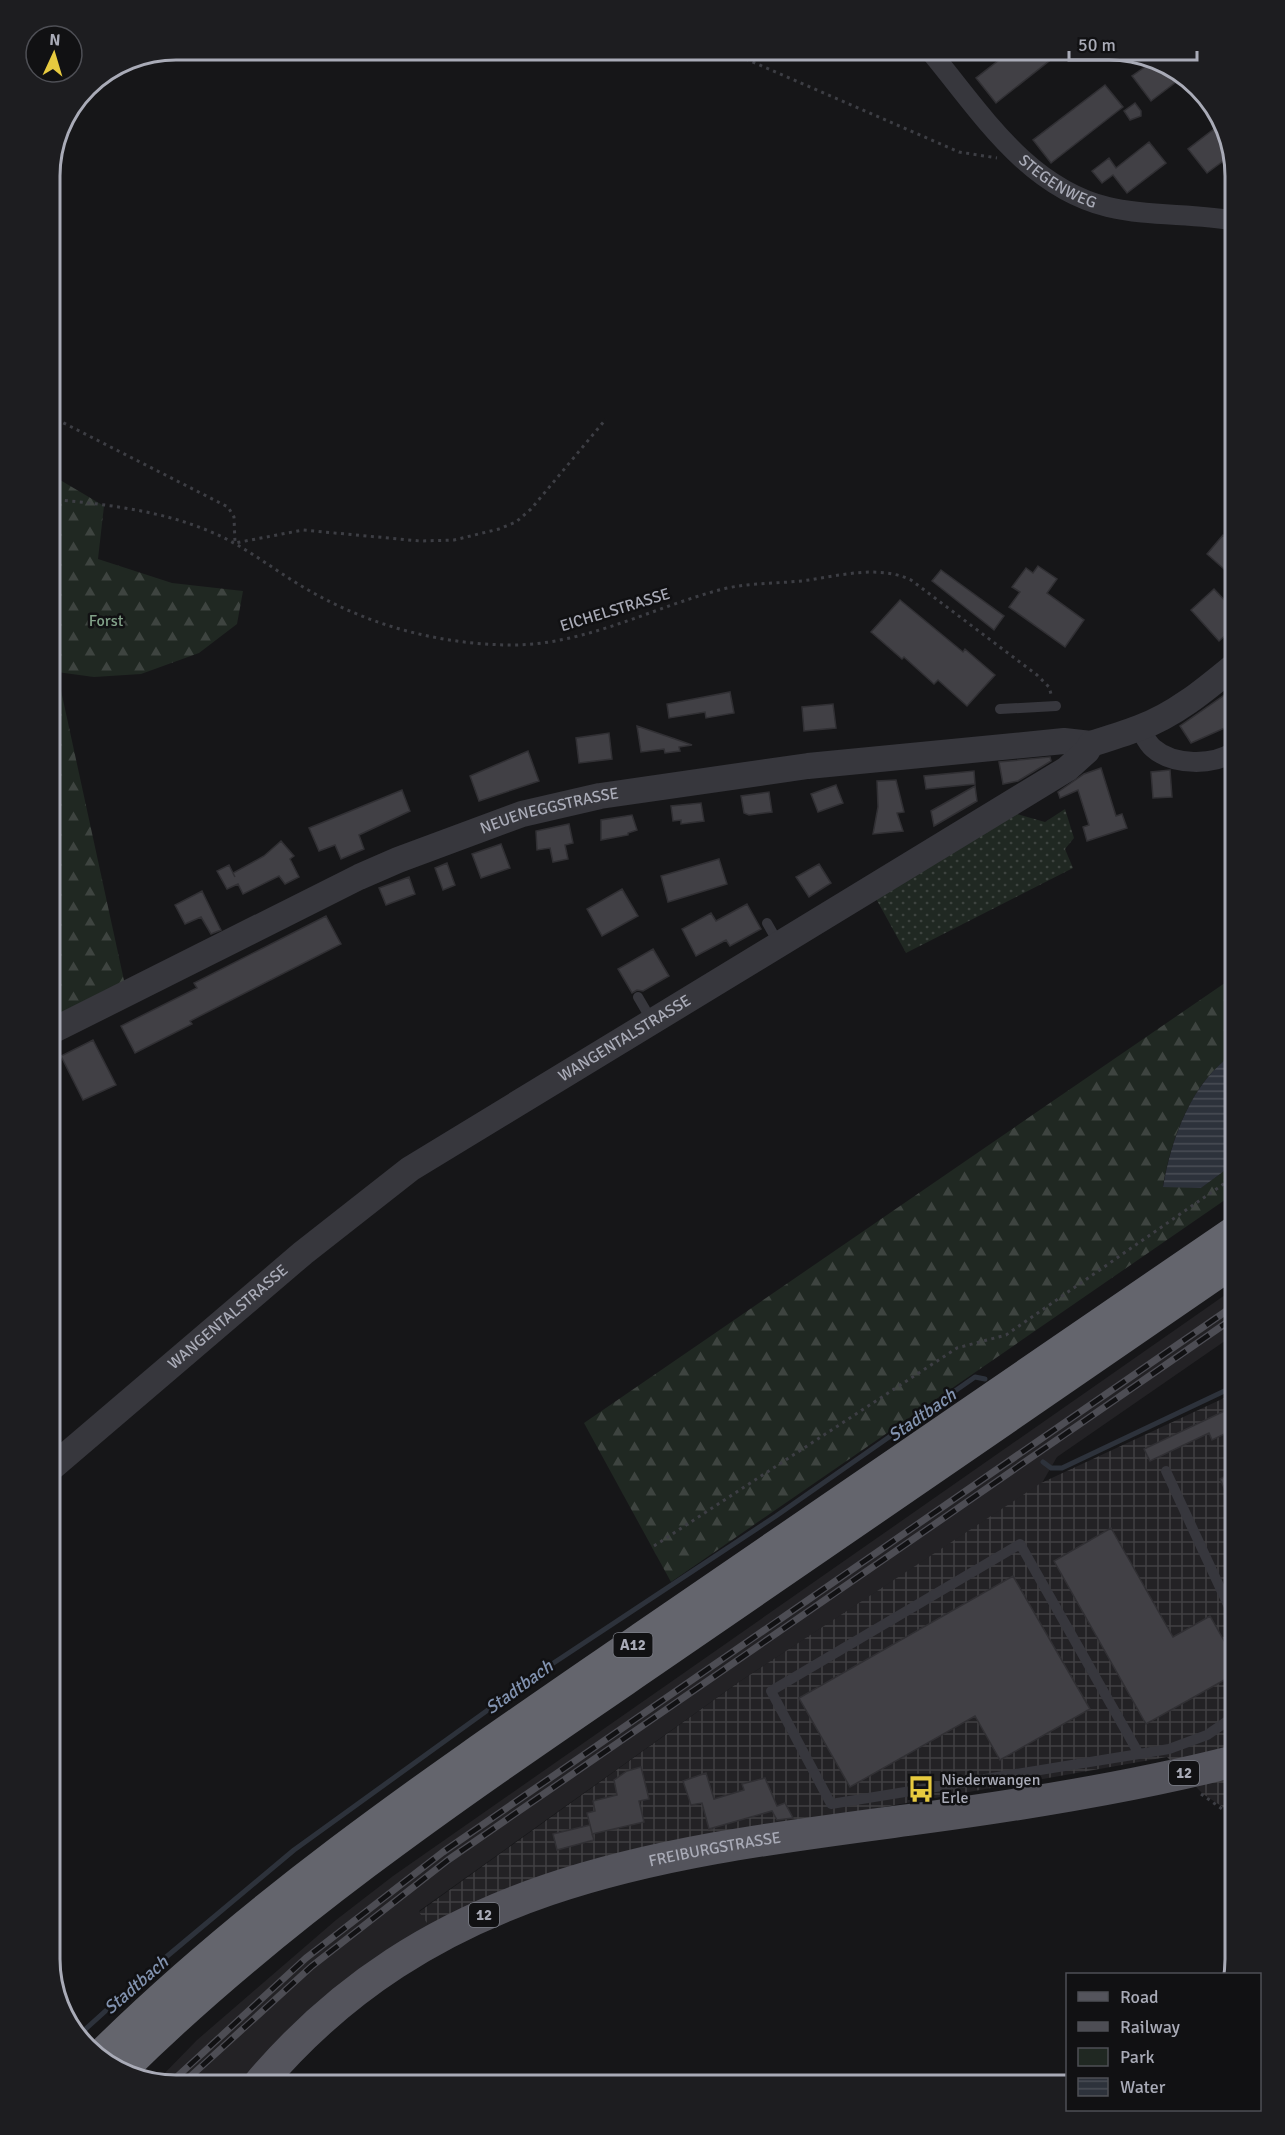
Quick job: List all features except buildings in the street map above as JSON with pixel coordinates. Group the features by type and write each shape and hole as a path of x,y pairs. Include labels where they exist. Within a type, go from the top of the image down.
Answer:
{"highway":[{"name":"A12","path":"107,2051 220,1948 365,1833 516,1725 1225,1240"},
{"name":"A12","path":"128,2064 262,1944 443,1806 1225,1268"}],"main road":[{"name":"FREIBURGSTRASSE","path":"267,2075 306,2034 385,1970 453,1930 545,1890 629,1864 717,1846 983,1809 1180,1774 1225,1764"}],"street":[{"name":"STEGENWEG","path":"937,60 1012,151 1052,185 1099,204 1144,213 1225,220"},
{"name":"WANGENTALSTRASSE","path":"60,1461 375,1194 446,1146 652,1021 773,933 1067,769 1087,751 1091,744 1140,728 1200,693 1225,674"},
{"path":"1140,728 1155,750 1176,758 1205,763 1225,758"},
{"name":"NEUENEGGSTRASSE","path":"60,1027 398,860 522,814 600,796 808,766 1064,741 1091,744"}],"lane":[{"path":"999,709 1056,706"},
{"path":"638,997 652,1021"},
{"path":"1166,1471 1225,1597"},
{"path":"1139,1754 1020,1544 771,1691 831,1804 1139,1754 1168,1749 1207,1735 1225,1723"}],"path":[{"path":"748,60 959,152 995,159 1012,151"},
{"path":"60,421 228,507 234,517 235,543 303,530 420,540 454,540 499,529 516,522 531,509 606,419"},
{"name":"EICHELSTRASSE","path":"60,500 139,511 208,530 235,543 310,591 350,611 385,625 463,642 511,645 542,643 582,635 733,587 845,574 899,574 911,580 1037,675 1049,687 1056,706"},
{"path":"654,1546 957,1348 1006,1335 1225,1184"},
{"path":"1180,1774 1204,1797 1225,1811"}],"shaded area":[{"path":"1225,1295 1225,1341 1057,1457 1042,1483 739,1682 419,1911 432,1930 258,2075 164,2074 197,2040 336,1920 393,1876"},
{"path":"1225,1398 1225,1808 1203,1794 1167,1757 805,1821 432,1930 419,1912 739,1682 1041,1483"}],"green space":[{"name":"Forst","path":"60,480 104,506 98,559 172,583 243,591 237,624 199,653 141,674 94,677 60,672"},
{"name":"Forst","path":"60,686 125,985 60,1019"},
{"path":"1065,809 1074,838 1065,849 1073,868 906,953 874,895 1010,812 1045,822"},
{"path":"1225,983 1225,1061 1207,1079 1186,1112 1172,1149 1163,1186 1201,1188 1225,1170 1225,1200 671,1582 584,1423"}],"water":[{"path":"1225,1061 1225,1170 1201,1188 1163,1187 1172,1150 1186,1112 1195,1095"}],"waterway":[{"name":"Stadtbach","path":"85,2030 153,1968 294,1850 546,1668 776,1516 975,1377 985,1379"},
{"name":"Stadtbach","path":"1043,1462 1051,1468 1062,1468 1225,1391"}],"railway":[{"path":"179,2075 306,1958 443,1852 1225,1312"},
{"path":"192,2075 312,1966 448,1860 1225,1324"}],"place":[{"name":"Niederwangen Erle","path":"921,1789"}]}
